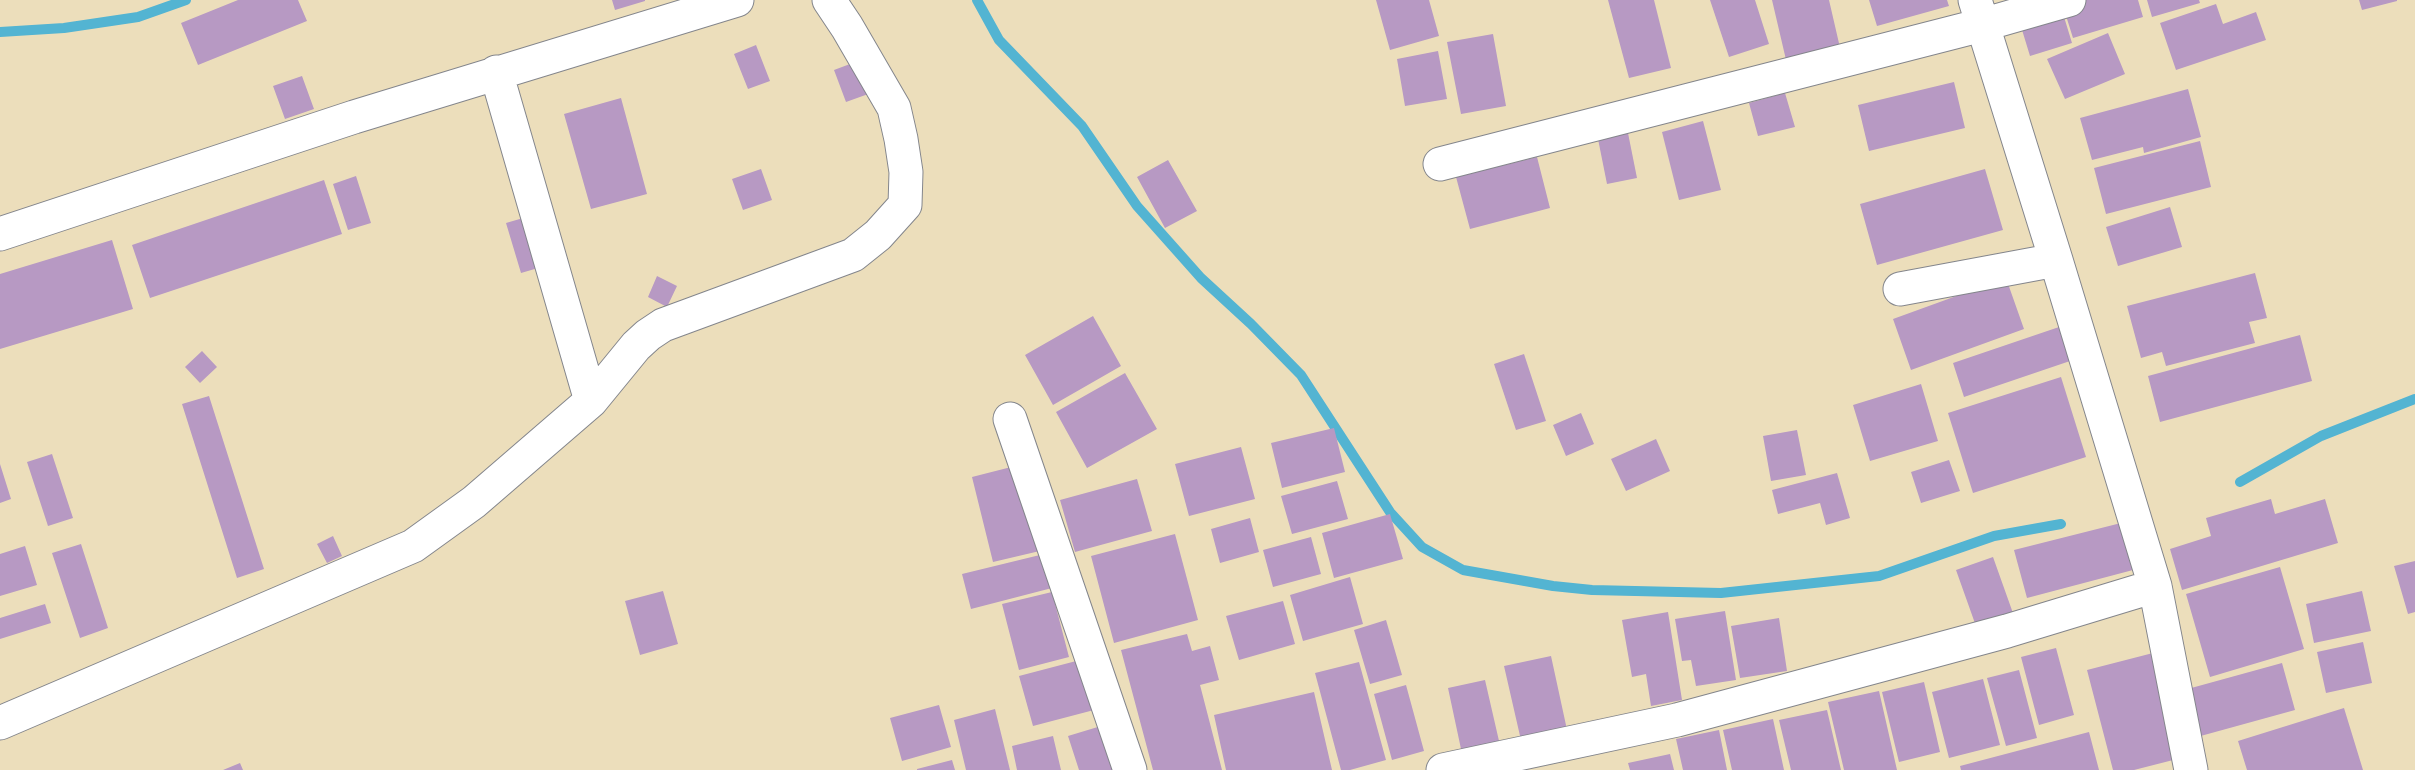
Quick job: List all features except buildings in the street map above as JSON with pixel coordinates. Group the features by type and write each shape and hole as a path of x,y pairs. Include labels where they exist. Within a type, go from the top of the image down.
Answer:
{"street":[{"path":"0,234 496,72 737,0"},
{"path":"0,723 413,546 474,502 591,401 636,346 656,330 853,255 878,235 904,205 906,172 894,108 829,0"},
{"path":"1440,164 1979,13 2069,0"},
{"path":"1979,13 2154,586 2191,770"},
{"path":"496,72 591,401"},
{"path":"1900,289 2056,260"},
{"path":"1010,419 1130,770"},
{"path":"1443,770 1677,720 2007,631 2154,586"}],"waterway":[{"path":"0,32 64,28 138,17 186,0"},
{"path":"977,0 999,40 1082,126 1137,206 1201,278 1301,375 1390,512 1422,547 1463,570 1553,586 1592,590 1721,593 1879,576 1994,536 2061,524"},
{"path":"2240,482 2321,436 2415,399"}]}
